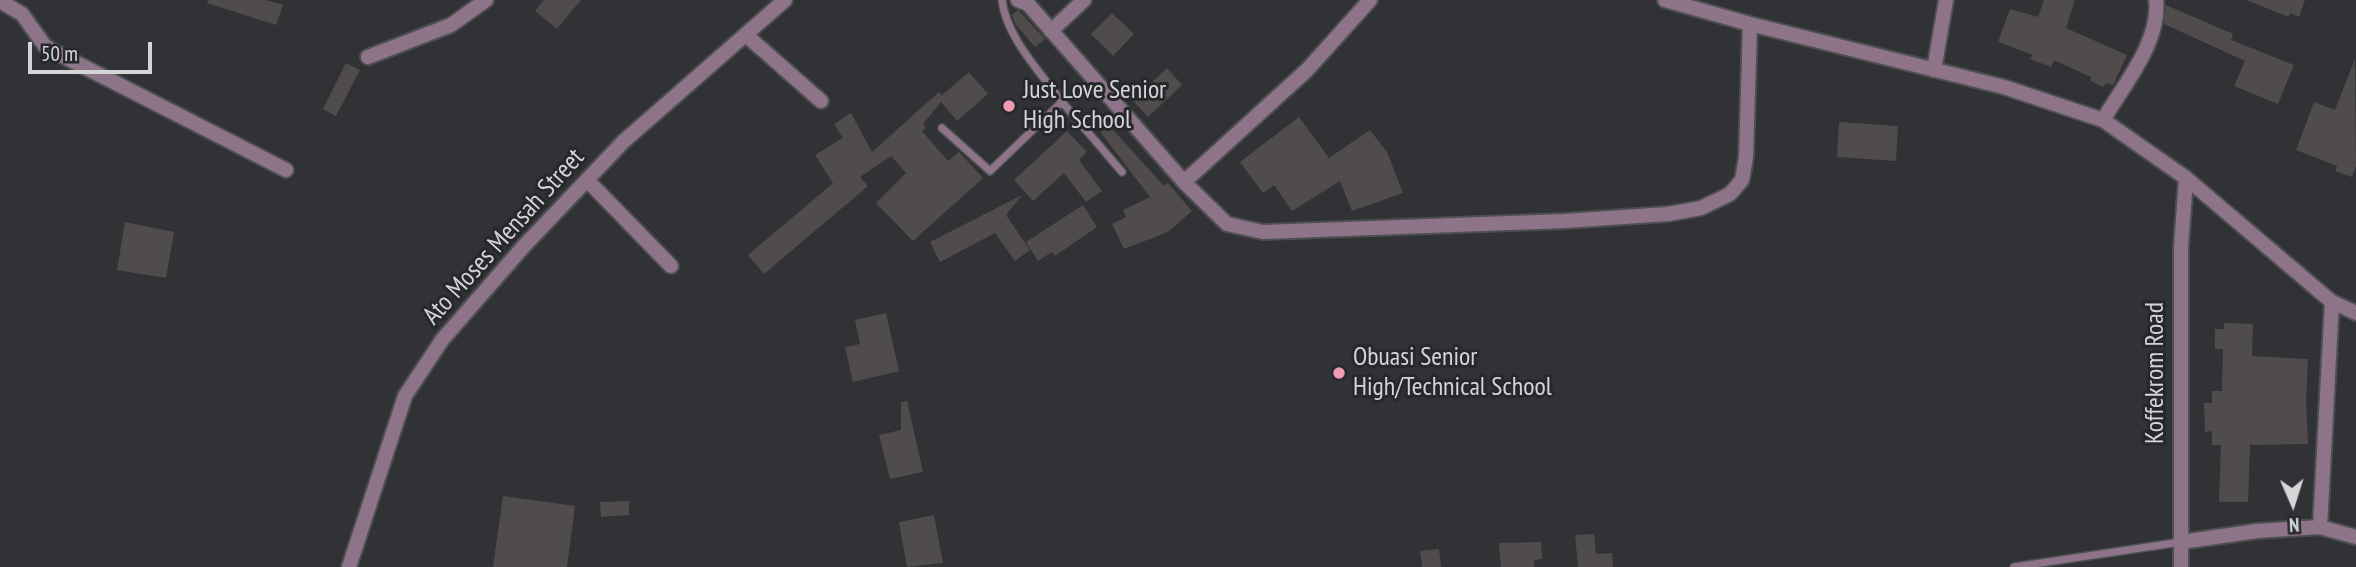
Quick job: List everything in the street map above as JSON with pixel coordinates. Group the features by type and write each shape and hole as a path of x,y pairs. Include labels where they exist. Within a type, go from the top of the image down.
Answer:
{"street":[{"path":"368,57 451,25 486,0"},
{"name":"Ato Moses Mensah Street","path":"349,567 405,396 442,340 524,246 624,142 785,0"},
{"path":"1018,0 1028,4 1184,182 1227,224 1263,232 1552,222 1668,214 1701,208 1730,194 1742,180 1746,158 1750,24"},
{"path":"1052,31 1084,0"},
{"path":"1184,182 1307,69 1370,0"},
{"path":"1934,70 1946,0"},
{"path":"2103,120 2145,48 2156,15 2156,0"},
{"path":"0,1 22,14 45,46 55,52 286,170"},
{"path":"1672,1 1750,24 2004,87 2103,120 2186,178 2332,302 2356,313"},
{"path":"747,36 821,101"},
{"name":"Koffekrom Road","path":"2181,567 2181,247 2186,178"},
{"path":"588,181 671,266"},
{"path":"2320,527 2332,302"},
{"path":"2181,542 2257,531 2320,527 2356,537"}],"lane":[{"path":"1002,0 1003,12 1020,44 1062,102 1122,172"},
{"path":"942,128 990,171 1062,102"},
{"path":"2014,567 2181,542"}],"building":[{"path":"208,0 266,0 283,5 276,25 207,3"},
{"path":"544,0 581,0 557,29 535,11"},
{"path":"2044,0 2075,0 2066,28 2127,55 2113,85 2107,83 2103,87 2091,81 2091,77 2054,60 2051,67 2030,59 2033,55 1998,42 2010,9 2038,17"},
{"path":"2246,0 2305,0 2299,17 2290,13 2289,17"},
{"path":"2166,5 2233,34 2231,40 2294,65 2278,104 2234,86 2245,61 2164,24"},
{"path":"1018,10 1045,39 1035,47 1016,25 1012,15"},
{"path":"1112,13 1134,34 1113,56 1091,34"},
{"path":"2355,59 2356,166 2352,177 2335,171 2337,166 2296,150 2314,102 2335,110"},
{"path":"346,63 360,70 336,116 323,109"},
{"path":"1167,68 1182,85 1148,117 1133,101"},
{"path":"969,72 988,94 957,121 941,102 923,124 926,128 922,131 948,161 959,152 983,178 913,241 876,203 906,173 891,156 860,177 868,186 764,274 748,255 833,183 815,155 843,138 834,124 851,113 872,152 939,92 942,95"},
{"path":"1299,117 1329,158 1370,130 1387,152 1403,193 1352,211 1340,181 1292,211 1274,185 1263,193 1240,162"},
{"path":"1106,122 1164,186 1168,183 1192,211 1168,232 1124,249 1112,224 1126,217 1123,210 1150,197 1098,129"},
{"path":"1839,122 1898,126 1896,161 1837,157"},
{"path":"1067,131 1087,152 1079,160 1102,191 1086,202 1064,173 1033,201 1014,180"},
{"path":"1022,195 1006,215 1030,250 1015,261 995,233 940,262 930,242"},
{"path":"1083,205 1097,227 1055,256 1052,252 1038,261 1026,242"},
{"path":"125,222 174,232 166,278 117,270"},
{"path":"886,313 899,371 853,382 845,347 860,344 855,320"},
{"path":"2224,323 2253,324 2252,356 2308,359 2308,444 2250,445 2248,502 2219,502 2221,445 2212,445 2212,431 2205,432 2204,403 2212,403 2212,391 2222,391 2223,349 2215,349 2215,329 2224,329"},
{"path":"907,401 923,472 890,479 879,435 901,430 901,402"},
{"path":"503,496 575,506 567,567 493,567"},
{"path":"629,501 629,515 601,517 600,502"},
{"path":"934,515 943,563 907,567 899,522"},
{"path":"1594,534 1596,554 1612,553 1613,567 1578,567 1575,535"},
{"path":"1541,542 1542,559 1534,560 1534,567 1501,567 1499,543"},
{"path":"1439,549 1441,567 1422,567 1420,551"}],"place":[{"name":"Just Love Senior High School","path":"1009,106"},
{"name":"Obuasi Senior High/Technical School","path":"1339,373"}]}
